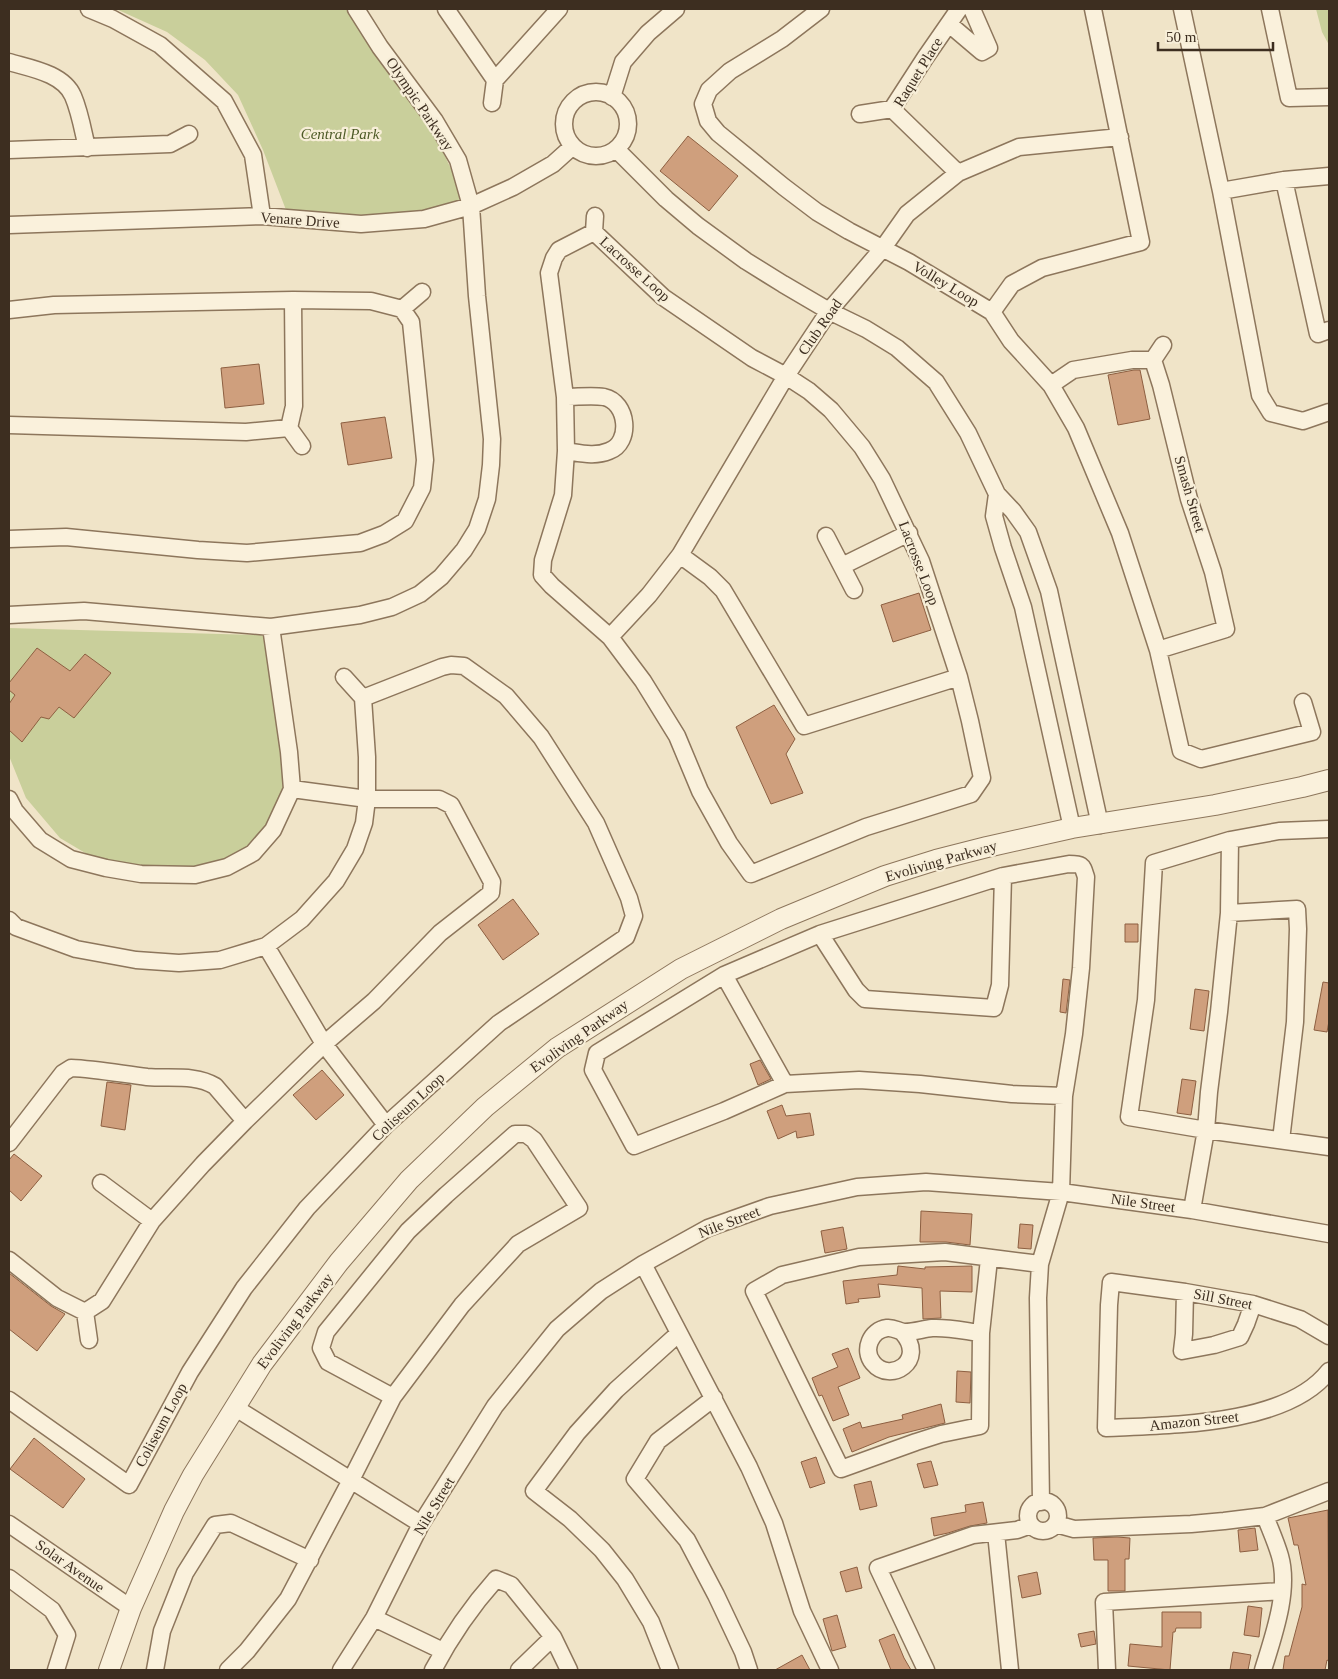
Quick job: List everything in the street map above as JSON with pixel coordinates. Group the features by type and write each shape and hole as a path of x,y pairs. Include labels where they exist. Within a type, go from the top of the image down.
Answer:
{"street":[{"path":"89,9 113,19 160,45 224,101 253,155 262,216"},
{"name":"Olympic Parkway","path":"9,615 84,611 271,626 360,616 392,608 420,594 441,577 464,550 476,528 487,499 492,465 492,439 477,296 471,206 458,160 435,121 380,46 356,9"},
{"path":"446,9 495,80"},
{"path":"492,103 495,80 559,9"},
{"path":"612,97 623,62 648,33 676,9"},
{"name":"Volley Loop","path":"821,9 782,39 730,71 709,90 703,104 708,121 718,133 817,212 884,248 992,312 1012,284 1042,268 1143,248 1133,207 1094,9"},
{"name":"Raquet Place","path":"958,173 892,109 959,9"},
{"path":"949,24 982,52 989,48 972,9"},
{"path":"1182,9 1221,191 1260,395 1270,414 1282,417 1303,421 1329,412"},
{"path":"1270,9 1289,98 1329,97"},
{"path":"9,62 48,74 64,84 72,94 87,148"},
{"path":"603,93 612,97 620,104 628,122 623,142 608,154 598,156 580,152 572,146 566,132 565,118 568,108 583,95 603,93"},
{"path":"860,114 892,109"},
{"path":"9,150 170,144 189,134"},
{"name":"Club Road","path":"610,637 649,596 680,555 786,376 829,311 884,248 907,214 958,173 1019,147 1120,137"},
{"name":"Venare Drive","path":"9,225 262,216 361,224 424,219 471,206 513,187 553,164 572,146"},
{"path":"616,149 666,199 698,226 746,261 829,311 866,329 897,348 936,382 968,433 997,494 1013,511 1028,532 1049,591 1100,825"},
{"path":"1221,191 1284,180 1329,176"},
{"path":"1284,180 1318,334 1329,330"},
{"name":"Lacrosse Loop","path":"594,224 663,297 752,358 786,376 809,391 831,410 862,447 882,478 909,533 921,561 959,677 982,778 971,794 866,827 751,874 729,843 705,800 677,736 643,682 610,637 542,575 543,560 563,495 566,451 565,397 549,272 554,258 559,250 594,224"},
{"path":"402,308 422,292"},
{"path":"288,428 294,406 293,300"},
{"path":"9,310 54,306 293,300 371,301 402,308 411,322 425,460 422,488 405,521 384,534 360,543 247,552 198,550 66,537 9,539"},
{"path":"992,312 1011,341 1051,385 1076,428 1120,532 1158,650 1180,751 1201,759 1312,732 1303,702"},
{"path":"1051,385 1073,370 1132,360 1153,360 1163,345"},
{"name":"Smash Street","path":"1153,360 1189,499 1231,634 1158,650"},
{"path":"565,397 606,398 620,407 625,423 622,439 610,451 594,455 566,451"},
{"path":"9,425 246,432 288,428"},
{"path":"288,428 302,446"},
{"path":"997,494 994,516 1023,607 1072,828"},
{"path":"842,566 909,533"},
{"path":"826,536 854,590"},
{"path":"680,555 710,577 723,590 804,726 959,677"},
{"path":"9,799 15,811 40,840 71,860 106,868 141,874 195,875 227,867 253,853 273,830 292,788 271,626"},
{"name":"Coliseum Loop","path":"9,1400 128,1485 190,1372 244,1288 307,1208 386,1125 499,1023 626,937 634,916 629,898 596,823 541,737 506,696 464,666 451,665 363,698"},
{"path":"11,928 76,949 136,960 179,963 220,960 266,946 302,919 336,881 355,849 364,823 367,799 368,758 363,698 344,676"},
{"path":"1042,687 1070,681"},
{"name":"Evoliving Parkway","path":"109,1670 131,1608 193,1475 262,1364 300,1312 361,1236 410,1180 485,1108 557,1048 682,969 781,918 885,876 936,860 1072,828 1100,825 1224,803 1329,780"},
{"path":"85,1312 102,1301 152,1222 245,1121 324,1044 374,1001 440,933 491,893 492,882 451,805 439,798 367,799 292,788"},
{"path":"1066,802 1094,795"},
{"path":"1329,829 1279,831 1230,840 1154,863 1146,1000 1129,1117 1329,1147"},
{"path":"1192,1210 1206,1130 1220,1012 1229,913 1230,840"},
{"path":"1040,1502 1038,1298 1040,1264 1061,1192 1064,1096 1074,1034 1081,968 1086,877 1080,864 1069,864 1003,876 820,934 724,976 597,1053 593,1070 634,1146 724,1111 785,1084 859,1080 920,1084 1012,1094 1064,1096"},
{"path":"820,934 856,990 865,998 994,1008 1000,985 1003,876"},
{"path":"1229,913 1296,909 1298,930 1295,1022 1281,1140"},
{"path":"266,946 324,1044 386,1125"},
{"path":"724,976 785,1084"},
{"path":"9,1143 63,1073 71,1068 149,1077 197,1079 215,1086 245,1121"},
{"path":"228,1670 247,1651 288,1599 310,1560 393,1397 462,1305 518,1244 580,1208 534,1140 526,1134 515,1134 408,1231 326,1332 321,1348 328,1362 393,1397"},
{"name":"Nile Street","path":"341,1670 374,1618 422,1524 495,1406 557,1329 601,1291 643,1264 708,1228 770,1206 857,1187 926,1182 1061,1192 1192,1210 1329,1234"},
{"path":"101,1183 152,1222"},
{"path":"989,1259 981,1333 980,1426 941,1434 841,1469 754,1291 782,1275 859,1257 945,1252 1040,1264"},
{"path":"9,1260 57,1298 85,1312"},
{"path":"643,1264 749,1467 774,1523 802,1611 830,1670"},
{"name":"Sill Street","path":"1106,1428 1111,1282 1253,1304 1300,1319 1329,1336"},
{"path":"1184,1292 1182,1351 1214,1345 1240,1336 1253,1304"},
{"path":"85,1312 89,1340"},
{"path":"903,1333 932,1328 981,1333"},
{"path":"670,1670 652,1622 624,1578 602,1550 570,1519 534,1491 577,1432 616,1390 678,1334"},
{"name":"Amazon Street","path":"1106,1428 1198,1424 1241,1417 1289,1401 1311,1388 1329,1371"},
{"path":"714,1398 658,1441 635,1479 687,1540 720,1603 743,1652 749,1670"},
{"path":"234,1407 422,1524"},
{"path":"1056,1524 1074,1529 1224,1521 1265,1516 1329,1491"},
{"path":"1049,1502 1056,1508 1058,1516 1056,1524 1044,1531 1036,1530 1028,1518 1029,1510 1034,1504 1049,1502"},
{"path":"1263,1670 1280,1615 1282,1591 1281,1557 1265,1516"},
{"path":"155,1670 162,1631 185,1573 215,1524 231,1523 310,1560"},
{"name":"Solar Avenue","path":"9,1524 131,1608"},
{"path":"926,1670 878,1568 974,1535 1017,1530 1031,1525"},
{"path":"996,1533 1010,1670"},
{"path":"9,1578 52,1610 67,1635 56,1670"},
{"path":"433,1670 443,1651 478,1599 496,1579 511,1585 553,1637 569,1670"},
{"path":"1107,1670 1104,1602 1282,1591"},
{"path":"374,1618 443,1651"},
{"path":"519,1670 553,1637"}],"green space":[{"name":"Central Park","path":"116,9 348,9 430,126 460,187 459,202 425,212 363,215 286,210 263,150 238,95 205,60 167,32"},
{"path":"1316,9 1329,9 1329,45 1322,32"},
{"path":"9,628 260,635 267,638 288,788 268,828 249,849 191,871 150,870 92,857 60,838 26,798 9,756"}],"building":[{"path":"688,136 738,176 709,211 660,171"},
{"path":"259,364 264,404 225,408 221,368"},
{"path":"1140,370 1150,419 1118,425 1108,375"},
{"path":"385,417 392,458 348,465 341,423"},
{"path":"919,593 931,630 893,642 881,605"},
{"path":"37,648 70,671 85,654 111,673 74,718 59,707 49,719 41,717 22,742 9,730 9,704 15,695 9,690 9,683"},
{"path":"774,705 795,739 786,754 803,793 771,804 736,727"},
{"path":"513,899 539,934 503,960 478,925"},
{"path":"1125,924 1138,924 1138,942 1125,942"},
{"path":"1063,979 1070,980 1066,1013 1060,1012"},
{"path":"1323,982 1329,983 1329,1021 1327,1032 1314,1030"},
{"path":"1195,989 1209,991 1204,1031 1190,1029"},
{"path":"760,1060 771,1079 758,1085 750,1064"},
{"path":"322,1070 344,1095 316,1120 293,1095"},
{"path":"1182,1079 1196,1081 1191,1115 1177,1113"},
{"path":"107,1082 131,1085 125,1130 101,1126"},
{"path":"782,1105 786,1116 810,1113 814,1135 797,1138 796,1131 778,1139 767,1111"},
{"path":"14,1154 42,1176 21,1201 9,1190 9,1160"},
{"path":"921,1211 972,1214 970,1245 946,1242 920,1242"},
{"path":"1020,1224 1033,1225 1031,1249 1018,1248"},
{"path":"843,1227 847,1249 825,1253 821,1231"},
{"path":"898,1266 925,1269 925,1267 972,1266 972,1292 940,1291 941,1318 923,1319 922,1288 878,1284 880,1297 858,1299 859,1302 846,1304 843,1281 897,1275"},
{"path":"9,1273 51,1306 65,1314 37,1351 9,1329"},
{"path":"848,1348 860,1378 838,1387 849,1415 833,1421 822,1395 819,1396 812,1378 838,1367 832,1354"},
{"path":"957,1371 971,1372 970,1403 956,1402"},
{"path":"941,1404 945,1423 889,1437 852,1452 843,1429 860,1422 862,1428 903,1419 902,1415"},
{"path":"34,1438 85,1479 63,1508 10,1469"},
{"path":"816,1457 825,1483 810,1488 801,1462"},
{"path":"931,1461 938,1485 924,1488 917,1464"},
{"path":"871,1481 877,1506 860,1510 854,1485"},
{"path":"983,1502 987,1523 934,1536 931,1518 966,1512 965,1505"},
{"path":"1328,1510 1329,1661 1327,1660 1325,1670 1283,1670 1285,1656 1289,1656 1302,1607 1302,1584 1306,1585 1298,1545 1294,1545 1288,1518"},
{"path":"1255,1528 1258,1550 1240,1552 1238,1530"},
{"path":"1093,1538 1130,1538 1129,1559 1125,1559 1125,1591 1108,1591 1108,1560 1094,1560"},
{"path":"857,1567 862,1588 846,1592 840,1572"},
{"path":"1037,1572 1041,1594 1022,1598 1018,1576"},
{"path":"1248,1606 1262,1608 1259,1637 1244,1635"},
{"path":"1162,1612 1201,1612 1201,1628 1176,1628 1175,1632 1173,1632 1170,1670 1128,1666 1130,1644 1162,1647"},
{"path":"837,1615 846,1647 832,1651 823,1619"},
{"path":"1094,1631 1096,1644 1081,1647 1078,1634"},
{"path":"894,1634 911,1670 891,1670 879,1640"},
{"path":"1233,1652 1251,1655 1248,1670 1230,1670"},
{"path":"802,1655 810,1670 775,1670"}]}
